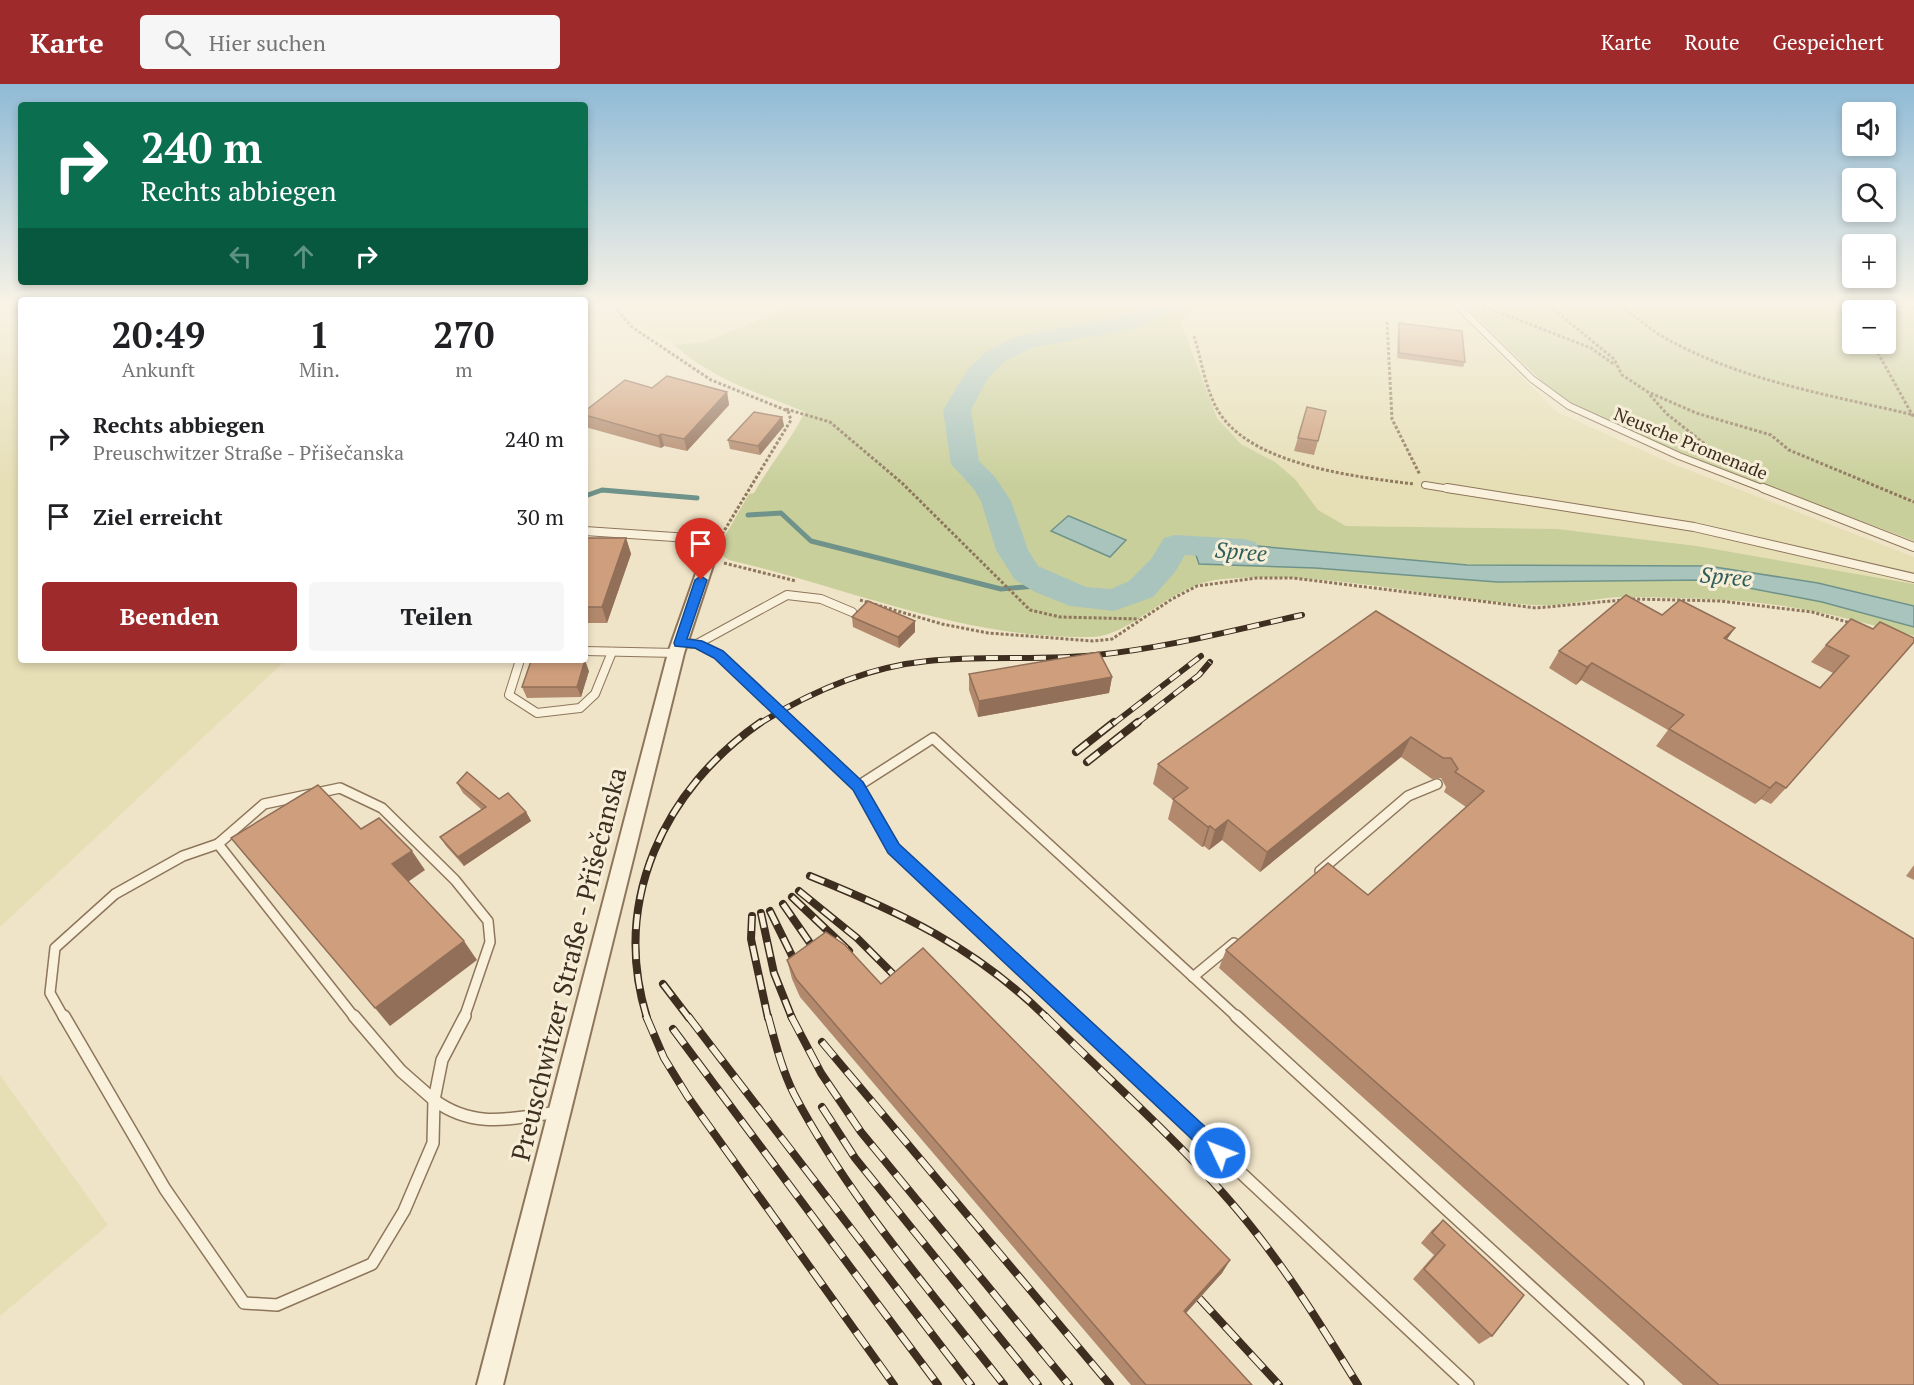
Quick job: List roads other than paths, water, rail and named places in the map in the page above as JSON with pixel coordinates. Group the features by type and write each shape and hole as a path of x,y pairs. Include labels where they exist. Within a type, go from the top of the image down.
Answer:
{"street":[{"name":"Preuschwitzer Straße - Přišečanska","path":"490,1385 558,1112 708,555"}],"lane":[{"name":"Neusche Promenade","path":"1517,364 1532,379 1569,406 1679,456 1914,547"},
{"path":"1425,485 1683,525 1914,578"},
{"path":"588,531 689,538 700,542 708,555"},
{"path":"684,647 787,595 820,600 852,612"},
{"path":"588,651 612,652 684,647 718,655 858,786 893,848 1468,1385"},
{"path":"519,663 509,695 537,713 580,708 595,694 612,652"},
{"path":"858,786 933,738 1638,1385"},
{"path":"1310,879 1408,796 1437,784"},
{"path":"340,788 382,808 455,880 488,921 490,942 467,1012 442,1060 434,1099 432,1143 404,1211 372,1264 277,1305 244,1303 165,1189 50,993 55,948 115,894 183,856 218,844 264,804 340,788"},
{"path":"218,844 290,941 391,1060 434,1099 459,1115 490,1119 558,1112"},
{"path":"1193,977 1238,939"}],"water":[{"path":"1068,516 1126,540 1110,557 1051,531"},
{"path":"1191,540 1467,565 1708,566 1818,583 1914,606 1914,627 1822,602 1707,580 1497,582 1315,568 1199,564"}],"waterway":[{"name":"Spree","path":"988,364 977,374 957,410 965,464 985,483 996,501 1012,550 1026,573 1047,585 1082,598 1114,600 1141,589 1164,565 1175,545 1244,549"},
{"path":"588,495 602,490 697,498"},
{"path":"748,515 781,513 811,541 1001,589 1047,585"}],"railway":[{"path":"759,724 778,712 840,683 905,664 949,659 1075,657 1122,652 1200,638 1302,615"},
{"path":"1113,724 1201,656"},
{"path":"1136,724 1199,675 1210,662"},
{"path":"647,1018 638,974 636,932 642,891 654,851 673,814 697,780 727,749 761,722"},
{"path":"1076,752 1114,722"},
{"path":"1087,762 1138,722"},
{"path":"810,876 876,904 936,934 993,971 1047,1018"},
{"path":"799,891 857,938 903,984"},
{"path":"792,897 849,951"},
{"path":"783,904 819,956"},
{"path":"770,911 799,970"},
{"path":"761,913 774,973 792,1018"},
{"path":"752,916 751,939 768,1018"},
{"path":"663,984 689,1018"},
{"path":"646,1016 664,1058 688,1097 894,1385"},
{"path":"688,1016 971,1385"},
{"path":"768,1016 779,1056 794,1094 840,1171 892,1244 1004,1385"},
{"path":"1045,1016 1179,1146 1230,1201 1281,1267 1358,1385"},
{"path":"792,1018 821,1073 861,1132 1069,1385"},
{"path":"673,1029 938,1385"},
{"path":"822,1042 1110,1385"},
{"path":"822,1107 855,1158 1038,1385"},
{"path":"1199,1298 1279,1385"}]}
